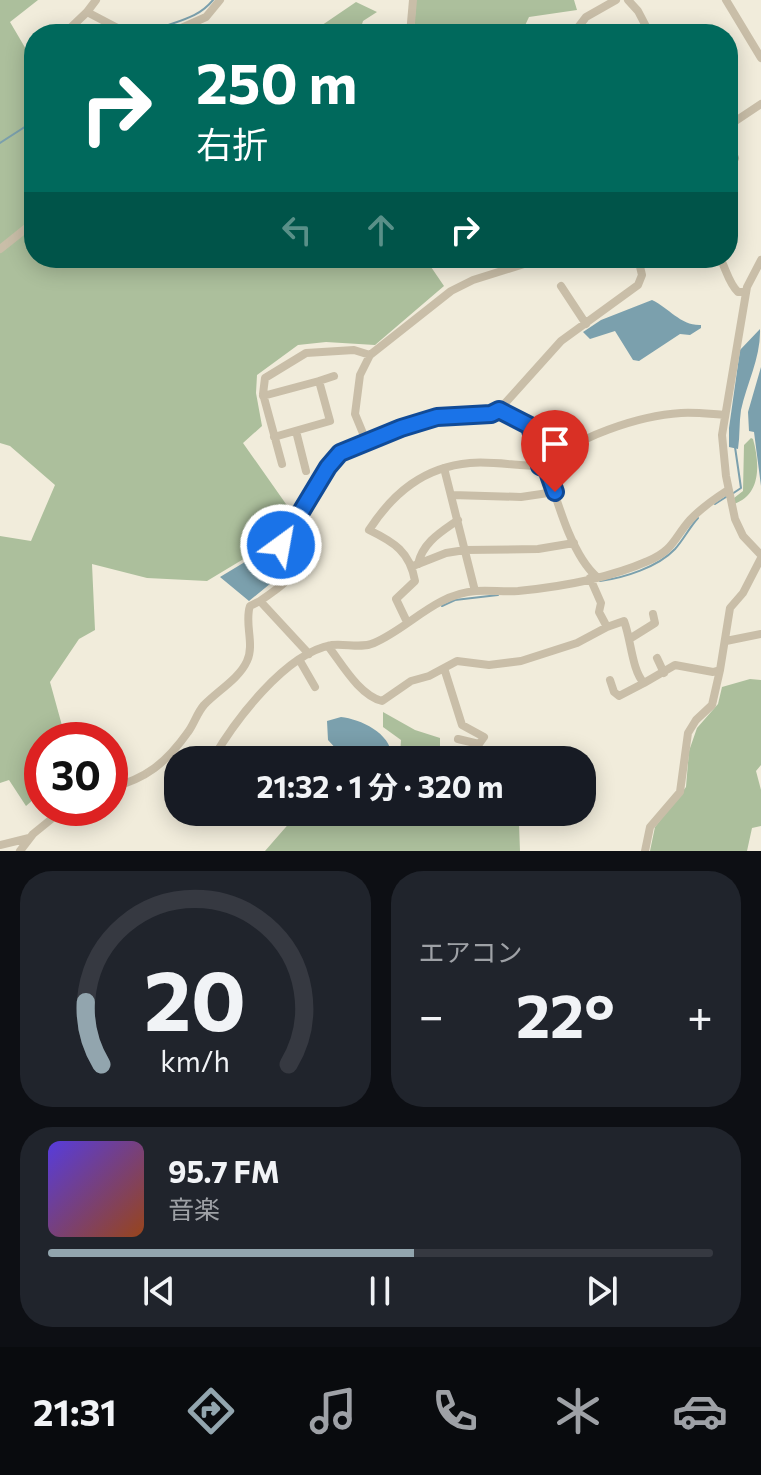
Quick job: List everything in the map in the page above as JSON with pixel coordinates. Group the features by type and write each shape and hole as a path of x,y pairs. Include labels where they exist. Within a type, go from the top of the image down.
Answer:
{"street":[{"path":"74,24 96,0"},
{"path":"190,24 206,17 220,0"},
{"path":"411,24 413,0"},
{"path":"581,24 586,17 616,0"},
{"path":"628,0 645,24"},
{"path":"726,0 761,58"},
{"path":"87,12 115,24"},
{"path":"738,119 761,104"},
{"path":"0,249 24,230"},
{"path":"645,851 650,827 680,792 688,733 712,705 730,608 743,593 761,556 739,529 728,490 723,450 725,415 746,292 761,260"},
{"path":"367,443 355,414 360,375 370,355 451,291 473,280 511,268"},
{"path":"128,783 137,781 167,757 189,731 203,707 247,661 250,638 247,615 250,606 287,582 292,572 290,560 281,545 328,467 340,453 437,417 491,414 499,410 561,341 638,285 642,275 640,268"},
{"path":"726,268 732,286 738,292 746,292"},
{"path":"561,286 586,324"},
{"path":"282,464 263,396 265,378 306,353 354,350 370,355"},
{"path":"263,396 334,376"},
{"path":"274,437 330,421 319,381"},
{"path":"499,410 530,426 543,468 574,543 594,577 601,603 599,612 607,627"},
{"path":"415,565 402,549 369,530 396,494 444,468 470,463 543,468 575,445 648,417 682,413 725,415"},
{"path":"296,431 306,471"},
{"path":"444,468 475,591"},
{"path":"220,746 229,730 260,693 309,654 328,646 373,644 447,599 475,591 522,590 594,577 645,563 664,554 701,508 728,490"},
{"path":"452,495 521,497 555,492"},
{"path":"407,622 396,599 415,581 415,565 420,553 433,538 458,520"},
{"path":"415,565 446,553 465,550 538,549 574,543"},
{"path":"260,601 309,654"},
{"path":"631,638 655,623 653,614"},
{"path":"328,646 363,689 374,699 382,701 411,681 457,661 489,665 531,658 577,643 624,621 631,638 637,676 644,683"},
{"path":"726,641 761,634"},
{"path":"657,658 664,673"},
{"path":"300,661 315,687"},
{"path":"610,680 619,696 675,665 713,672 720,670"},
{"path":"444,668 462,725 484,737 479,744 458,739"},
{"path":"20,851 43,826"},
{"path":"0,845 30,837"}],"green space":[{"path":"0,0 38,0 10,22 24,46 24,268 432,268 444,286 375,345 326,342 298,345 257,375 256,393 262,426 243,443 293,514 272,542 207,581 147,578 92,564 95,630 79,639 50,682 61,722 24,722 24,803 9,780 0,783 0,536 31,541 55,485 10,446 0,443"},
{"path":"416,0 574,0 577,10 529,17 526,24 415,24"},
{"path":"356,2 377,12 362,24 324,24"},
{"path":"751,438 757,458 754,486 743,500 734,504 734,498 743,491 744,445"},
{"path":"750,679 761,680 761,765 756,771 761,790 761,826 752,828 747,851 650,851 655,827 686,787 689,751 697,728 718,704 722,687"},
{"path":"383,712 415,730 440,738 440,746 401,746 401,740 383,727"},
{"path":"287,826 519,826 520,851 265,851"}],"water":[{"path":"652,300 681,320 701,325 701,328 690,335 680,334 639,361 633,360 615,331 590,339 583,332 601,320"},
{"path":"760,329 756,360 741,410 738,449 729,447 740,350"},
{"path":"761,367 761,486 754,432 749,431 748,412"},
{"path":"263,551 265,559 278,574 249,601 220,577"},
{"path":"341,717 358,721 382,735 389,746 334,746 328,740 327,721"}],"waterway":[{"path":"172,24 198,13 213,0"},
{"path":"0,143 24,127"},
{"path":"732,494 741,488 735,447"},
{"path":"715,504 726,497"},
{"path":"600,581 630,574 659,561 675,549 698,518"},
{"path":"442,606 455,600 498,595"}],"route":[{"path":"281,545 328,467 340,453 384,434 437,417 491,414 499,410 530,426 540,466 547,469 555,492"}]}
